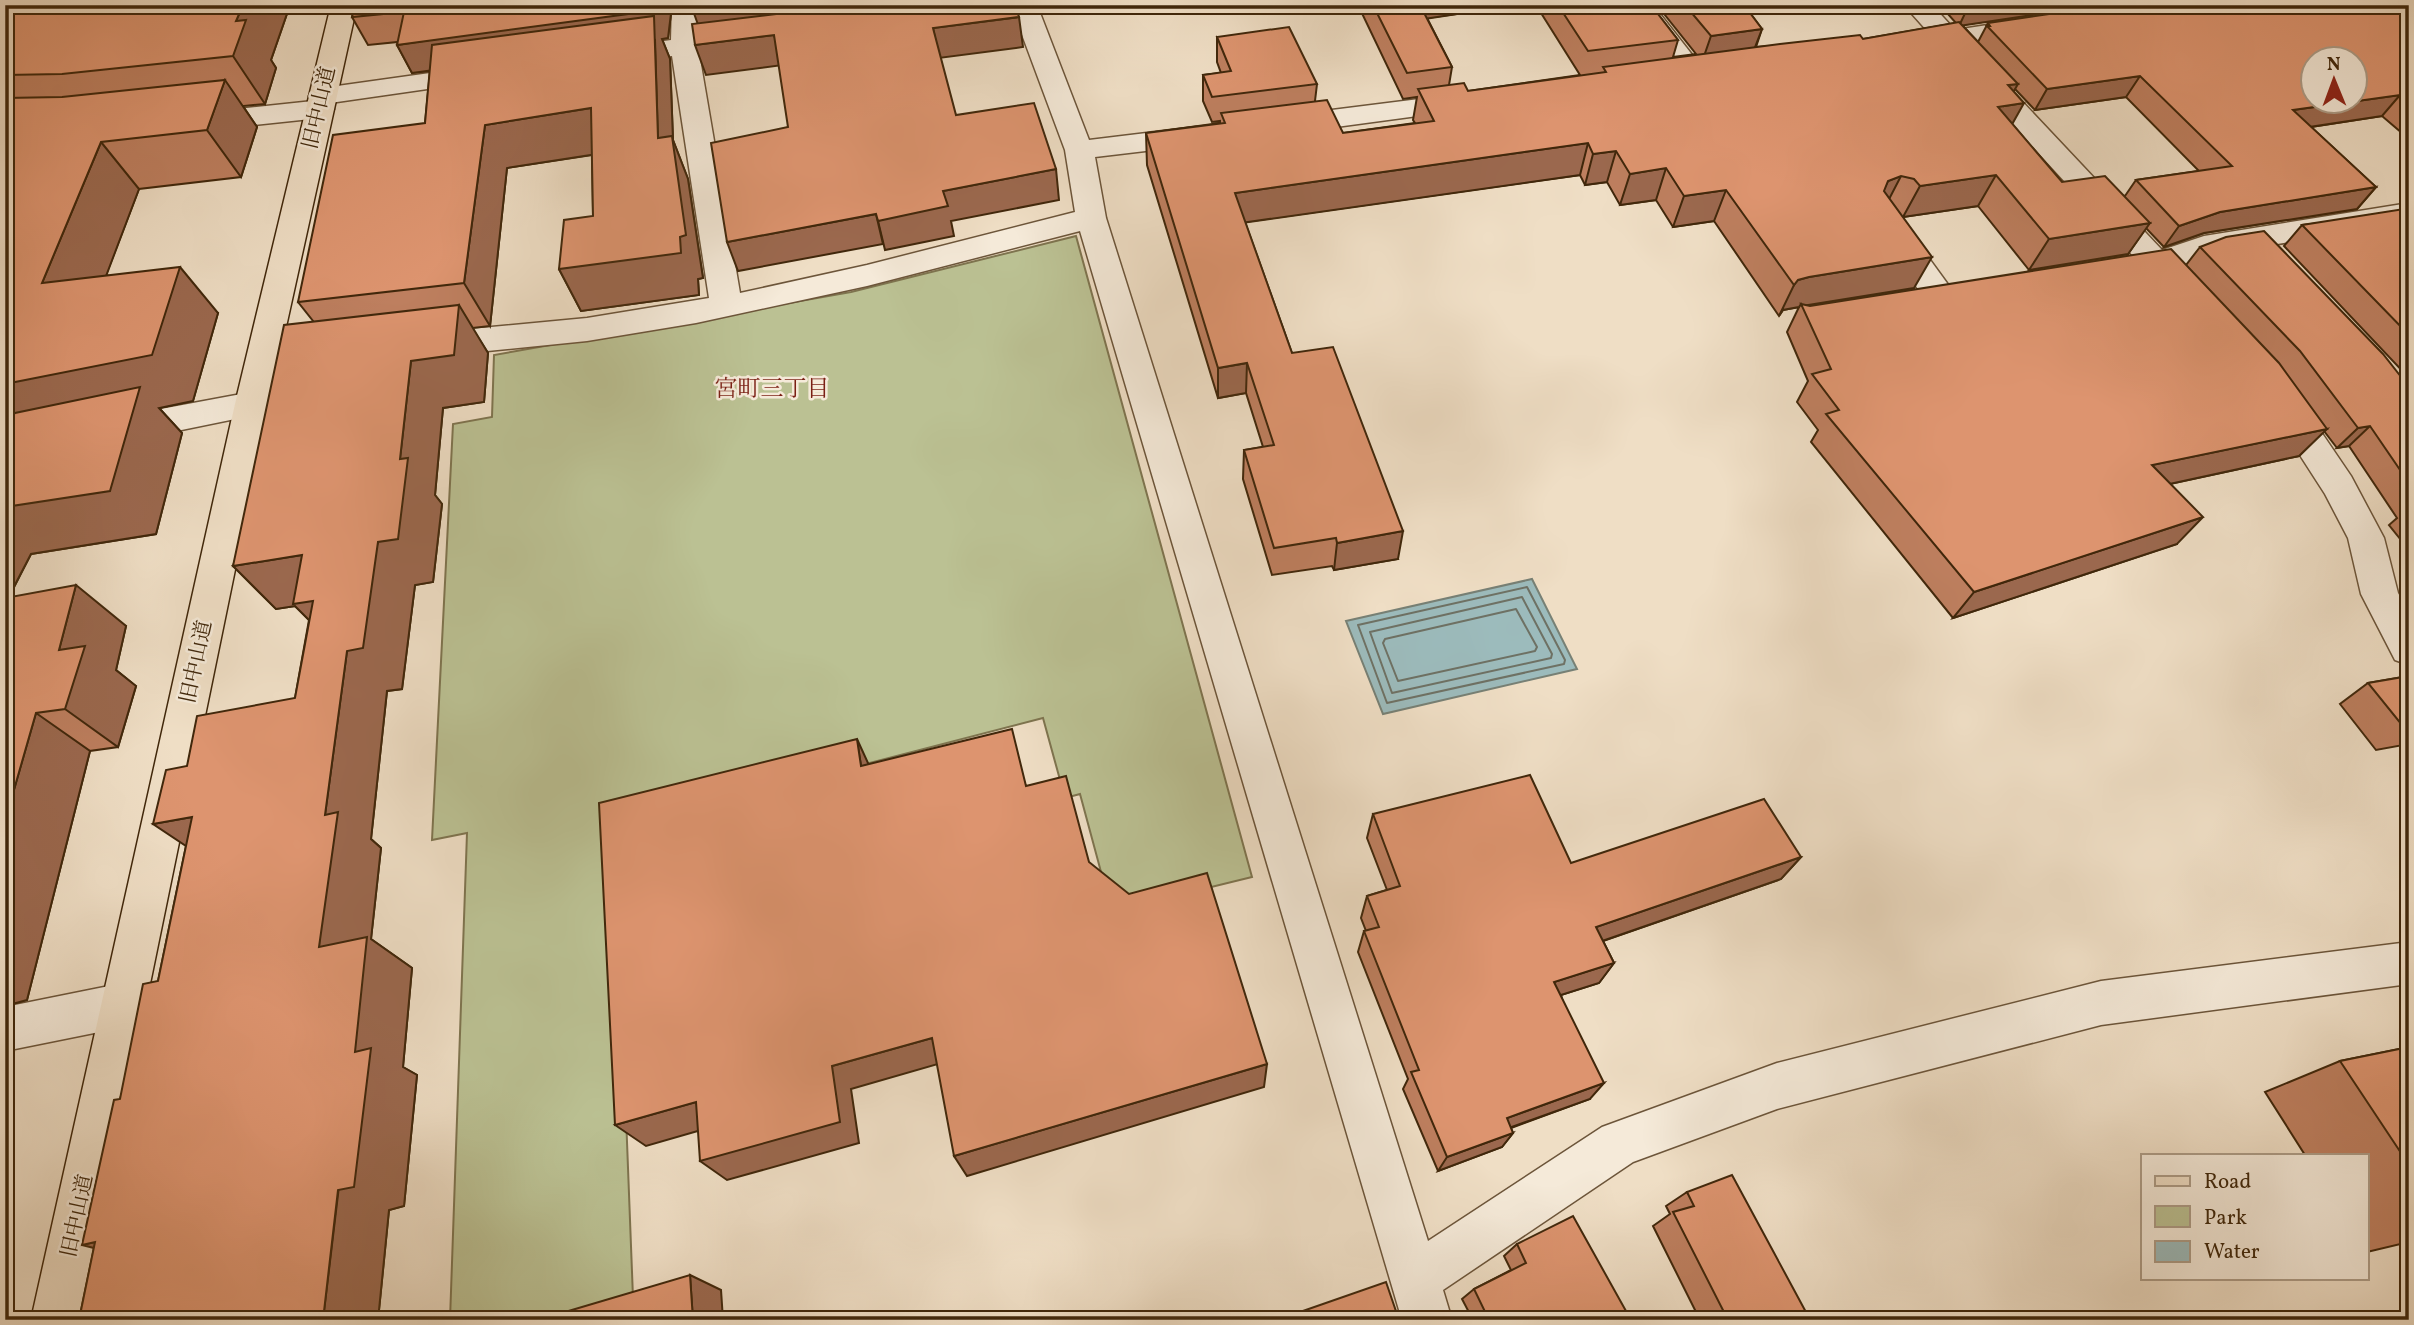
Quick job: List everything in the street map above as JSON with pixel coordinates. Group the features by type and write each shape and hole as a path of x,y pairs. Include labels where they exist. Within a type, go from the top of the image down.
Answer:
{"main road":[{"name":"旧中山道","path":"56,1320 252,404 276,362 321,102 344,5"}],"street":[{"path":"685,5 684,46 726,306"},
{"path":"1639,5 1693,75"},
{"path":"1917,5 2204,312"},
{"path":"1015,6 1080,150 1091,218 1421,1299 1619,1144 1777,1086 2101,1003 2409,963"},
{"path":"1894,47 2054,23"},
{"path":"587,60 779,35"},
{"path":"168,125 503,71"},
{"path":"1080,150 1494,98"},
{"path":"2103,272 2157,263 2204,246 2409,213"},
{"path":"401,348 638,322 726,306 889,272 1091,218"},
{"path":"1886,220 1941,298"},
{"path":"2255,238 2283,267"},
{"path":"2267,381 2305,430 2339,486 2366,538 2380,594 2409,649"},
{"path":"90,436 252,404"},
{"path":"5,1029 124,1005"}],"green space":[{"path":"1076,236 1252,877 1130,907 1104,883 1080,794 1065,798 1043,718 615,829 633,1298 562,1320 450,1320 467,833 432,840 453,424 492,417 494,355 851,292"}],"water":[{"path":"1532,579 1577,669 1383,714 1346,621"}],"building":[{"path":"5,5 243,5 236,21 246,20 233,56 62,74 5,75"},
{"path":"355,5 659,5 658,10 397,45 404,12 352,17"},
{"path":"851,5 1015,5 1019,17 933,28 956,115 1034,103 1056,169 943,191 948,206 878,221 876,214 727,242 711,143 788,127 774,35 695,45 692,24"},
{"path":"1373,5 1420,5 1452,67 1407,73"},
{"path":"1558,5 1651,5 1678,40 1588,51"},
{"path":"1685,5 1744,5 1762,29 1711,36"},
{"path":"2111,5 2409,5 2409,103 2400,95 2368,99 2368,46 2298,46 2298,109 2293,110 2376,187 2220,212 2179,226 2136,180 2232,166 2140,76 2047,89 1987,26 1990,26 1988,23"},
{"path":"654,16 658,138 672,136 686,235 680,237 681,253 559,269 564,220 593,216 591,108 485,125 464,283 298,302 333,135 425,123 432,45"},
{"path":"1959,22 2018,84 2008,85 2024,103 1998,107 2062,182 2105,176 2150,223 2049,239 1996,175 1920,186 1914,179 1901,176 1888,181 1884,191 1932,257 1809,277 1798,280 1794,285 1726,190 1684,196 1666,168 1630,174 1616,151 1593,154 1588,143 1235,193 1292,353 1333,347 1403,531 1337,543 1336,538 1274,548 1244,450 1274,445 1247,363 1218,368 1146,133 1225,123 1221,113 1327,100 1343,133 1434,121 1418,89 1464,83 1468,91 1606,72 1603,67 1860,35 1863,39"},
{"path":"1289,27 1317,84 1212,97 1203,75 1231,71 1217,37"},
{"path":"225,80 207,130 101,142 42,283 180,267 152,355 5,384 5,210 13,193 5,194 5,98 62,97"},
{"path":"2404,209 2409,213 2409,335 2302,225"},
{"path":"2264,231 2383,354 2409,387 2409,483 2370,426 2358,428 2300,351 2200,247 2226,237"},
{"path":"2171,249 2279,363 2327,429 2152,465 2203,517 1974,592 1826,414 1839,410 1812,374 1831,369 1801,304 1810,306"},
{"path":"459,305 454,355 411,361 400,459 408,458 398,539 378,542 363,648 347,651 325,815 338,812 319,947 367,937 355,1052 371,1048 354,1187 338,1190 323,1320 79,1320 95,1242 82,1245 114,1100 120,1099 143,984 158,981 192,817 153,824 166,770 187,766 197,716 295,698 313,601 293,604 302,555 233,566 284,325"},
{"path":"140,387 110,491 5,507 5,423 15,413"},
{"path":"76,585 59,650 85,646 65,709 36,713 5,821 5,598"},
{"path":"2409,676 2409,730 2406,730 2368,683"},
{"path":"1012,729 1026,786 1066,776 1089,862 1129,894 1207,873 1267,1064 954,1156 932,1038 832,1066 840,1122 700,1161 696,1102 615,1125 599,803 857,739 861,766"},
{"path":"1530,775 1571,863 1764,799 1801,857 1596,927 1614,963 1554,982 1604,1083 1507,1118 1513,1133 1447,1157 1411,1072 1419,1070 1364,931 1379,927 1367,896 1400,886 1373,814"},
{"path":"2409,1047 2409,1165 2340,1061"},
{"path":"1732,1175 1807,1314 1792,1320 1728,1320 1673,1212 1694,1206 1687,1192"},
{"path":"1573,1216 1631,1320 1489,1320 1474,1289 1526,1263 1517,1244"},
{"path":"690,1275 693,1320 538,1320"},
{"path":"1386,1282 1399,1320 1277,1320"}],"district":[{"name":"宮町三丁目","path":"772,390"}]}
